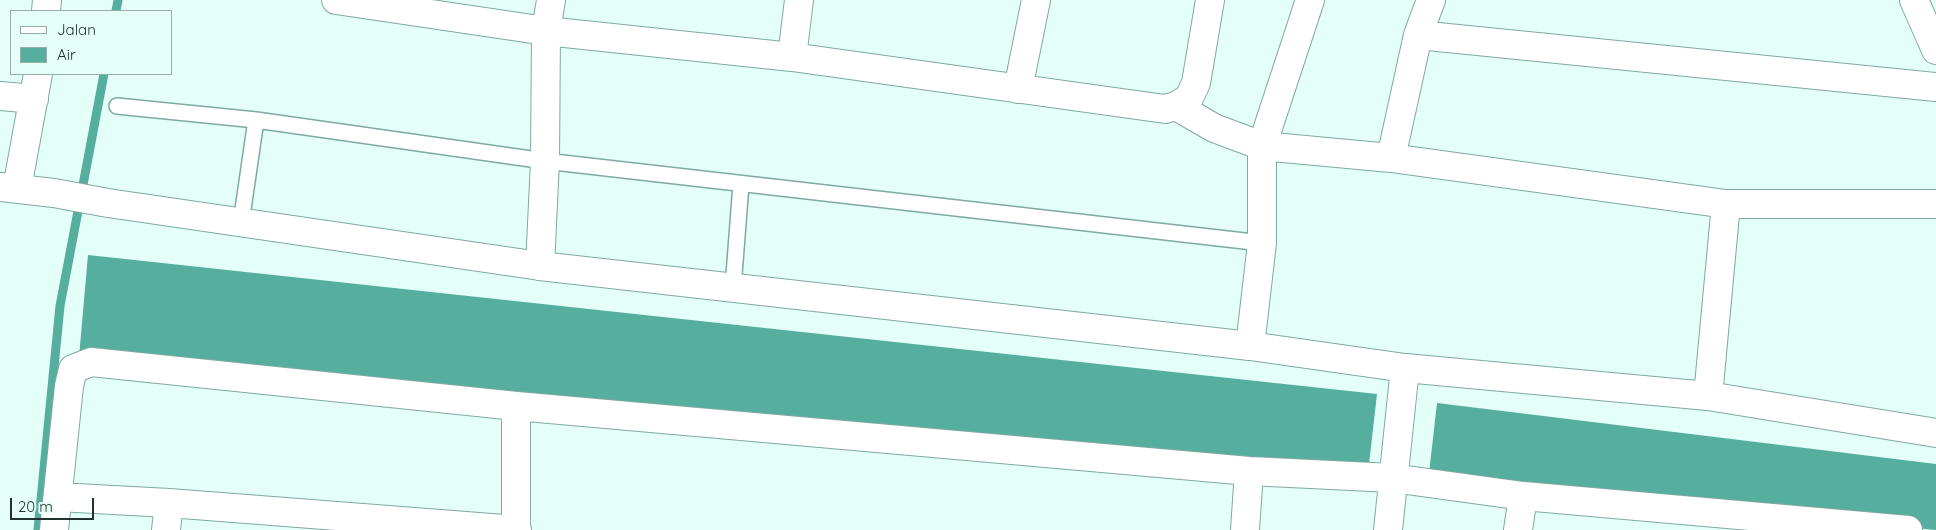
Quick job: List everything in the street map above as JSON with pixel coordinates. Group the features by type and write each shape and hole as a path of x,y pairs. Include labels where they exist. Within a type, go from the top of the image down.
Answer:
{"street":[{"path":"338,0 546,31 792,56 1165,109 1176,106 1189,98 1196,83 1210,0"},
{"path":"540,266 545,161 546,31 551,0"},
{"path":"792,56 799,0"},
{"path":"1018,89 1036,0"},
{"path":"1250,346 1262,243 1262,146 1310,0"},
{"path":"1391,158 1418,35 1431,0"},
{"path":"1914,0 1936,50"},
{"path":"1418,35 1936,87"},
{"path":"0,96 36,86"},
{"path":"36,86 9,187 540,266 1250,346 1405,368 1708,396 1936,433"},
{"path":"1176,106 1214,128 1262,146 1391,158 1726,204 1936,204"},
{"path":"1708,396 1726,204"},
{"path":"54,530 69,386 73,368 91,362 516,406 1249,471 1392,478 1523,496 1908,530"},
{"path":"1388,530 1405,368"},
{"path":"58,496 169,503 369,525 516,530 516,406"},
{"path":"1246,530 1249,471"},
{"path":"1518,530 1523,496"},
{"path":"166,530 169,503"}],"lane":[{"path":"117,106 256,120 545,161 1262,243"},
{"path":"241,223 256,120"},
{"path":"733,288 742,184"}],"water":[{"path":"88,255 1377,394 1368,473 79,357"},
{"path":"1437,403 1936,464 1936,530 1428,482"}],"waterway":[{"path":"116,10 118,0"},
{"path":"38,530 60,306 104,75"}]}
